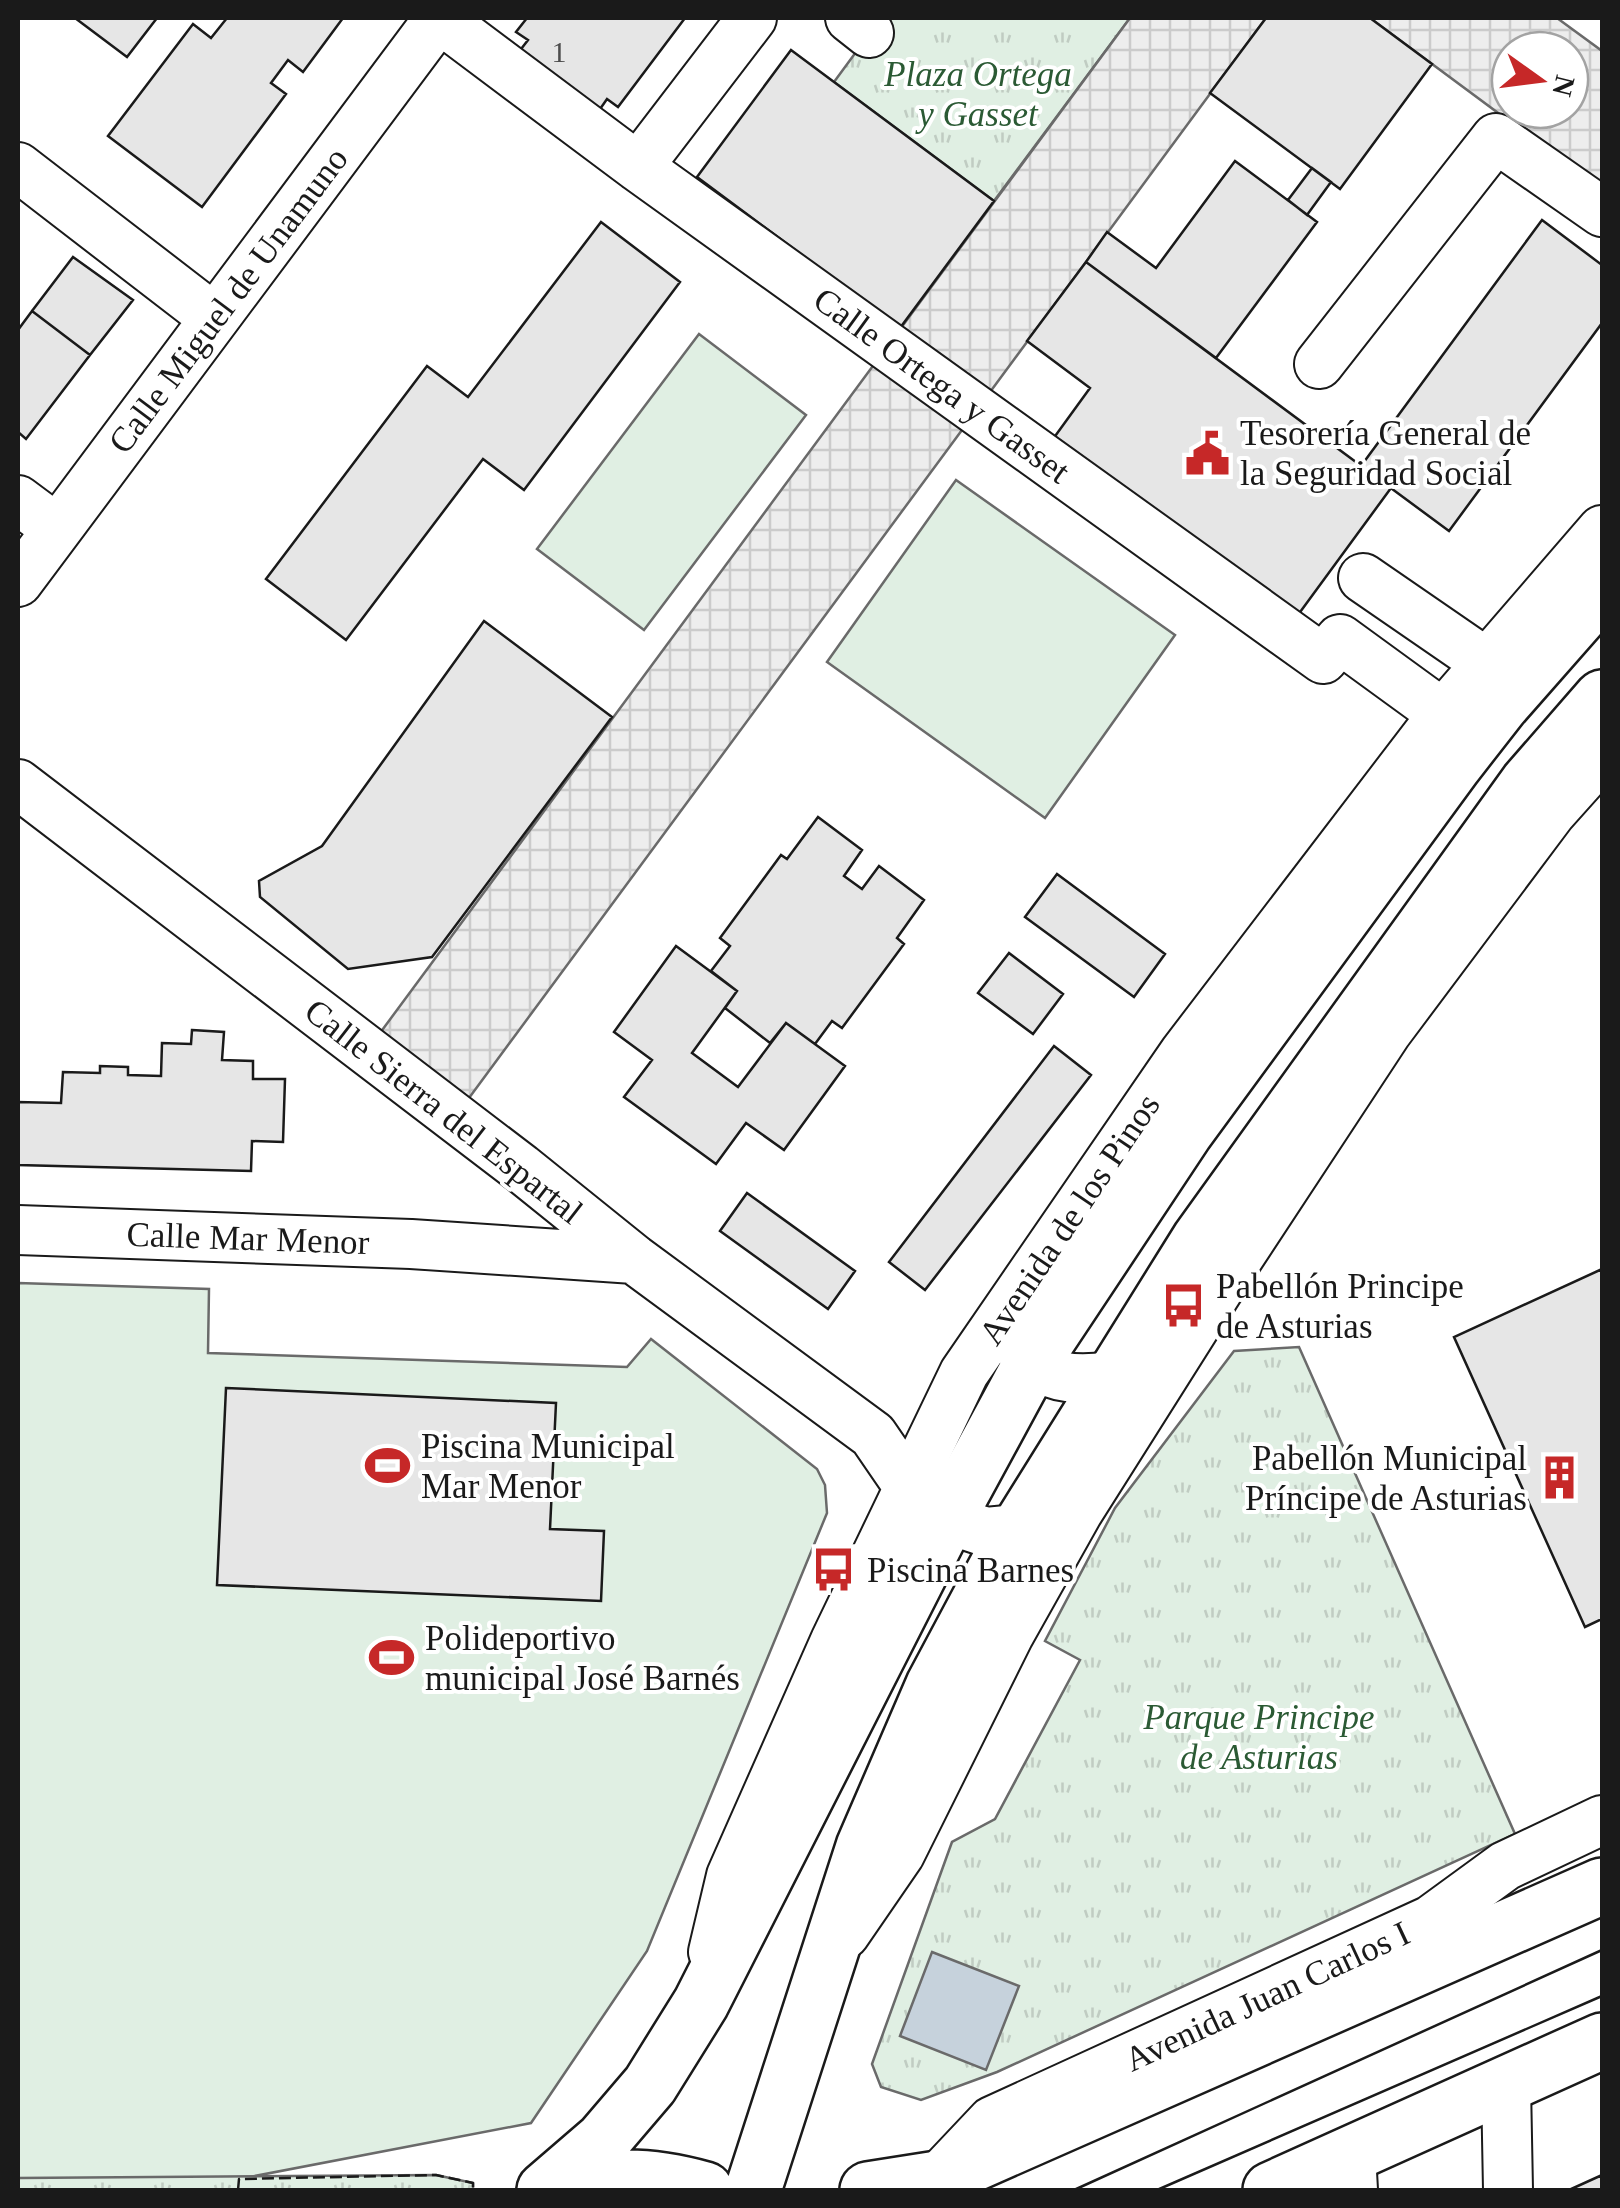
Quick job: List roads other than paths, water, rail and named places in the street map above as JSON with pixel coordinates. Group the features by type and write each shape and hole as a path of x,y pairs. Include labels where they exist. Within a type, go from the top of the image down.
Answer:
{"main road":[{"name":"Avenida de los Pinos","path":"545,2190 602,2140 650,2085 701,2004 928,1504 1031,1364 1185,1132 1454,765 1602,590"},
{"path":"753,2190 821,1970 864,1847 909,1739 1018,1528 1200,1239 1528,783 1602,698"},
{"name":"Avenida Juan Carlos I","path":"868,2190 938,2179 1602,1886"},
{"path":"1271,2190 1352,2172 1506,2085 1602,2042"},
{"path":"567,2190 584,2183 630,2178 705,2190"}],"street":[{"name":"Calle Ortega y Gasset","path":"439,18 638,167 1323,659 1340,639 1443,714"},
{"name":"Calle Miguel de Unamuno","path":"18,582 439,18"},
{"path":"638,167 752,18"},
{"path":"1318,364 1496,138 1602,212"},
{"path":"23,183 214,318"},
{"path":"18,500 57,529"},
{"name":"Avenida de los Pinos","path":"928,1504 947,1402 1184,1053 1443,714 1602,530"},
{"path":"1364,578 1485,662"},
{"path":"821,1970 900,1854 1018,1619 1078,1512 1186,1341 1387,1032 1551,813 1602,756"},
{"name":"Calle Sierra del Espartal","path":"18,784 521,1168 634,1260 873,1435 928,1504"},
{"path":"478,1248 517,1224 526,1201 521,1168"},
{"name":"Calle Mar Menor","path":"18,1230 478,1248 634,1260"},
{"path":"1015,1298 1012,1336 1031,1364 1063,1376 1113,1376 1154,1364 1186,1341"},
{"path":"873,1435 897,1432 947,1402"},
{"path":"928,1504 986,1532 1018,1528"},
{"name":"Avenida Juan Carlos I","path":"938,2179 992,2121 1431,1920 1506,1866 1602,1820"},
{"path":"1460,1898 1514,1908 1532,1917"},
{"path":"1506,2085 1508,2190"}],"tram line":[{"path":"1074,2190 1602,1950"},
{"path":"1157,2190 1602,1996"}],"place":[{"name":"Tesorería General de la Seguridad Social","path":"1207,453"},
{"name":"Pabellón Principe de Asturias","path":"1183,1306"},
{"name":"Piscina Municipal Mar Menor","path":"388,1466"},
{"name":"Pabellón Municipal Príncipe de Asturias","path":"1560,1478"},
{"name":"Piscina Barnes","path":"834,1570"},
{"name":"Polideportivo municipal José Barnés","path":"392,1658"}],"park label":[{"name":"Plaza Ortega y Gasset","path":"978,94"},
{"name":"Parque Principe de Asturias","path":"1259,1737"}]}
